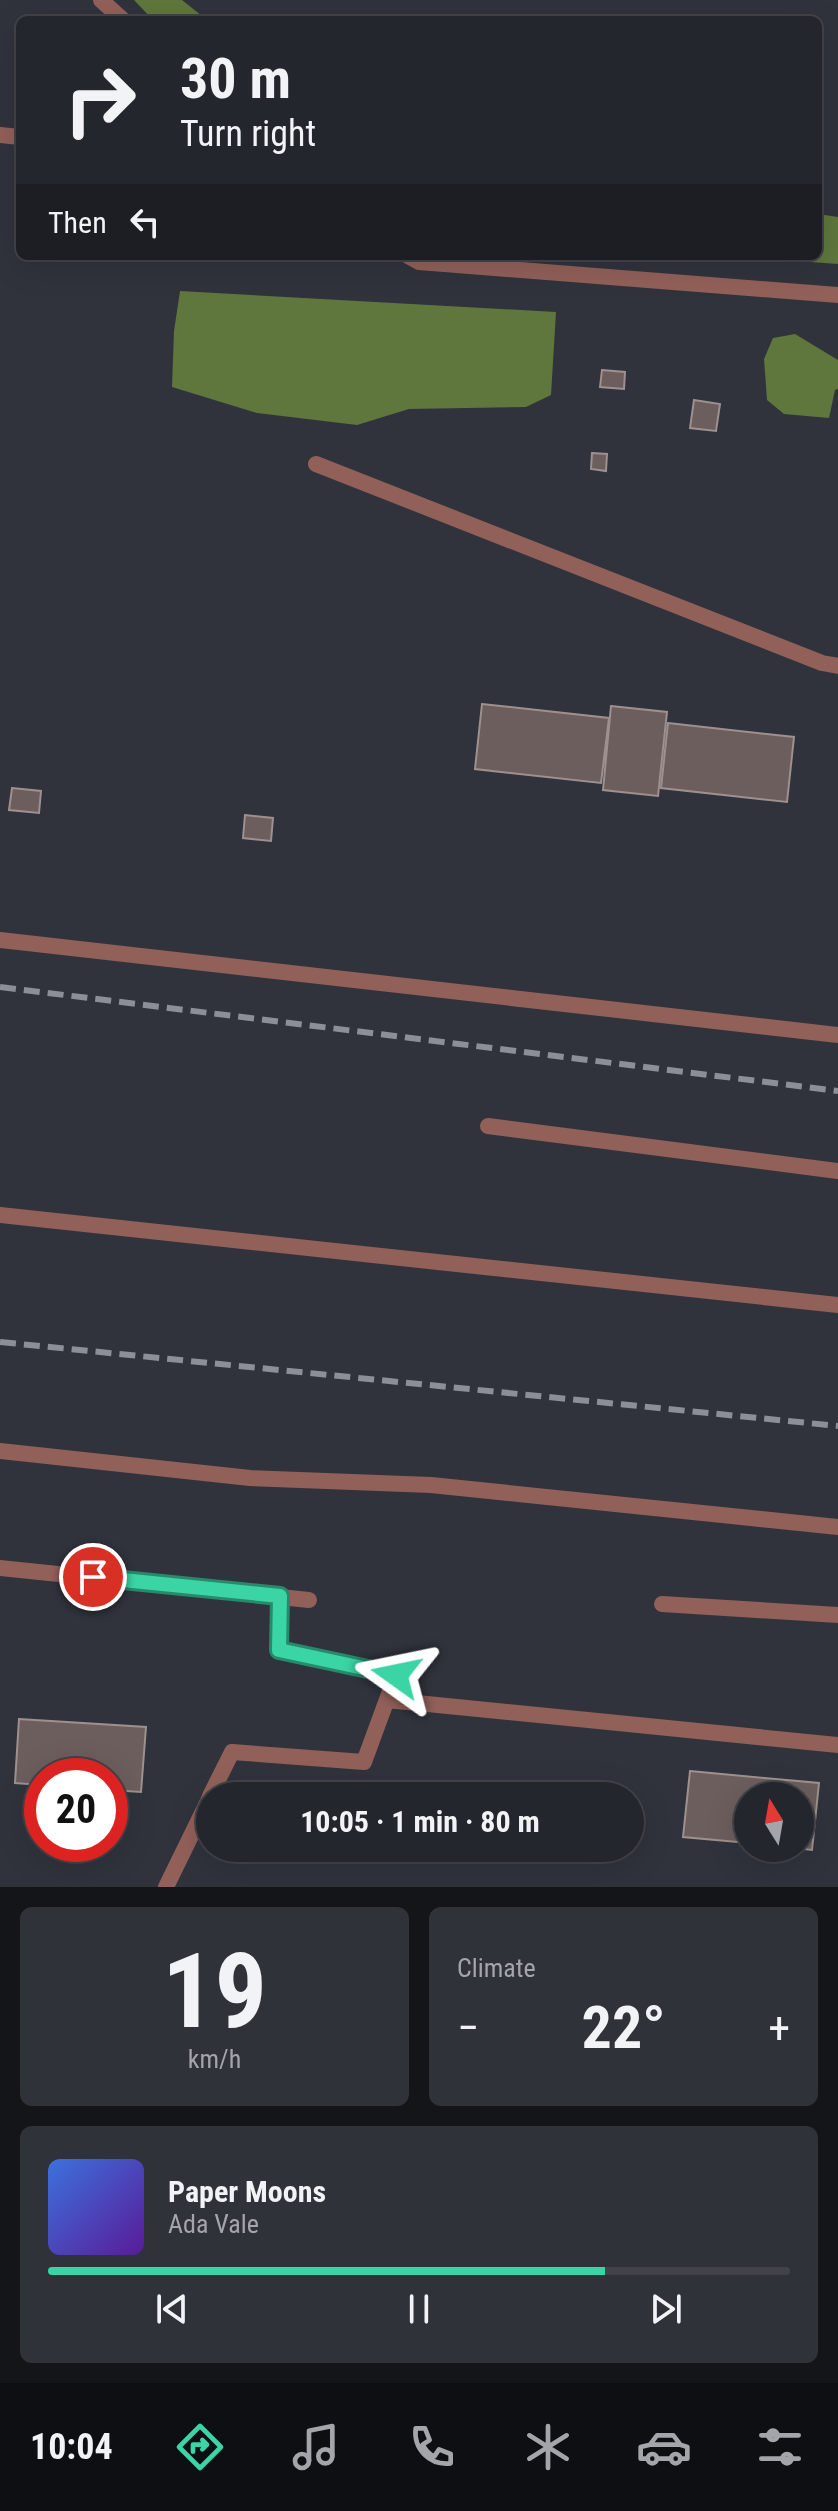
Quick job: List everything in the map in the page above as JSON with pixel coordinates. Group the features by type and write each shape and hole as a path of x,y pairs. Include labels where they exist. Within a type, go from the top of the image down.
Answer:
{"lane":[{"path":"101,0 119,16"},
{"path":"415,260 838,295"},
{"path":"316,464 822,663 838,666"},
{"path":"0,940 838,1035"},
{"path":"488,1126 838,1171"},
{"path":"0,1215 432,1264 838,1305"},
{"path":"0,1451 250,1478 431,1485 838,1527"},
{"path":"0,1568 309,1600"},
{"path":"217,1782 232,1752 364,1762 396,1675 279,1650 280,1596"},
{"path":"662,1604 838,1615"},
{"path":"387,1700 838,1745"},
{"path":"166,1887 196,1825"}],"green space":[{"path":"134,0 182,0 202,16 149,16"},
{"path":"822,215 838,217 838,264 783,260 822,260"},
{"path":"180,291 556,312 551,395 526,407 409,409 357,425 257,413 172,387 174,331"},
{"path":"795,334 838,360 838,389 835,390 829,418 784,414 767,400 764,359 773,338"}],"building":[{"path":"602,370 625,372 624,389 600,387"},
{"path":"694,400 720,404 716,431 690,428"},
{"path":"592,453 607,454 606,471 591,469"},
{"path":"482,704 609,718 601,783 475,769"},
{"path":"611,706 667,712 658,796 603,790"},
{"path":"668,723 794,737 787,802 661,788"},
{"path":"12,788 41,791 39,813 9,810"},
{"path":"245,815 273,818 271,841 243,838"},
{"path":"19,1719 146,1727 141,1792 128,1791 128,1758 24,1758 24,1784 15,1783"},
{"path":"690,1771 808,1782 734,1782 734,1842 683,1837"},
{"path":"814,1783 819,1783 814,1831"}],"railway":[{"path":"0,987 838,1091"},
{"path":"0,1342 838,1426"}],"route":[{"path":"93,1577 280,1596 279,1650 396,1675"}]}
